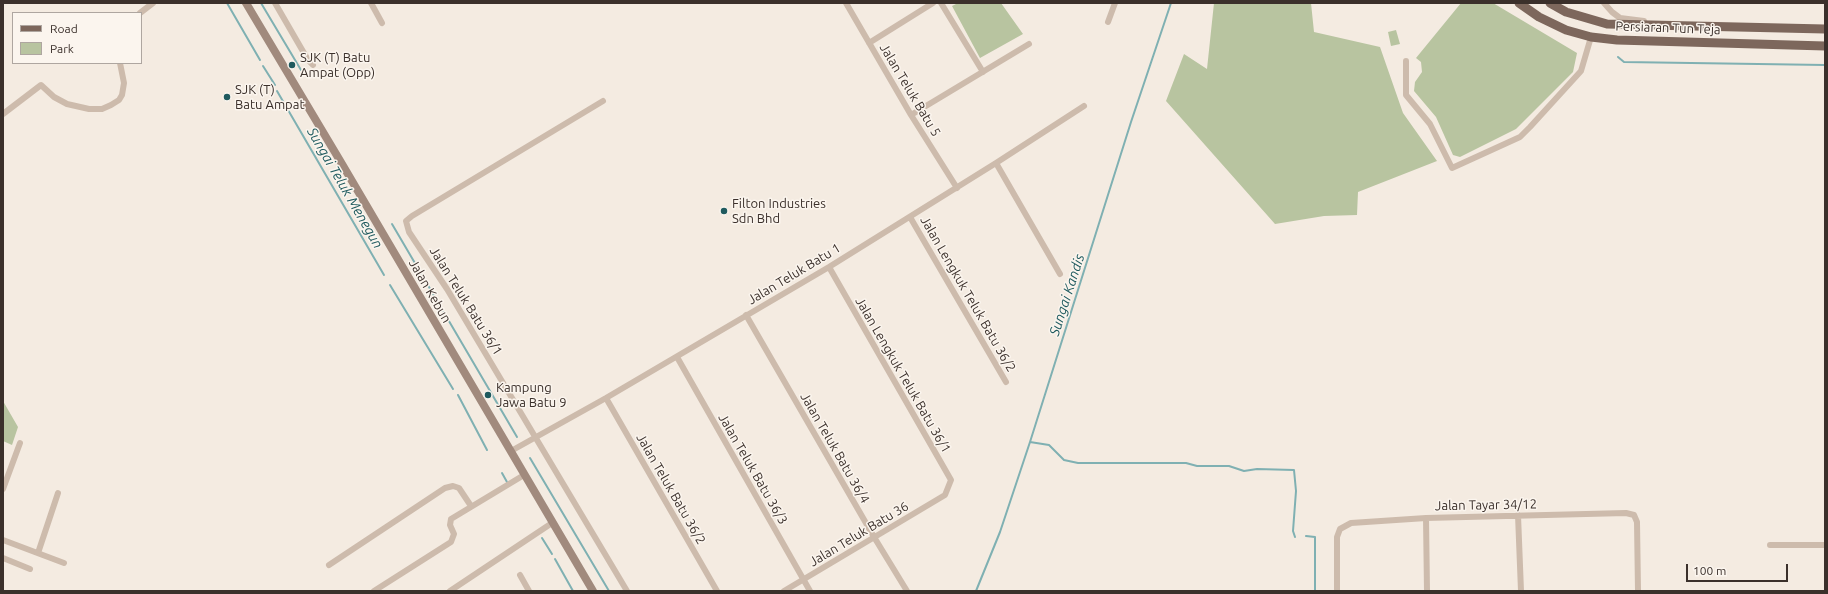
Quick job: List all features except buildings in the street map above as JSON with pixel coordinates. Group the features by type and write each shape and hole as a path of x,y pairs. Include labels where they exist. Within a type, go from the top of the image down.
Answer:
{"main road":[{"name":"Jalan Kebun","path":"246,3 593,591"},
{"name":"Persiaran Tun Teja","path":"1518,3 1539,17 1566,30 1591,37 1625,40 1825,46"},
{"name":"Persiaran Tun Teja","path":"1550,3 1566,12 1608,24 1825,30"}],"street":[{"path":"141,12 153,3"},
{"path":"275,3 308,60 313,65"},
{"path":"371,3 382,23"},
{"name":"Jalan Teluk Batu 5","path":"846,3 911,116 957,188"},
{"path":"869,43 933,3"},
{"path":"941,3 983,72"},
{"path":"1108,22 1115,3"},
{"path":"1604,3 1620,18 1674,26"},
{"path":"1406,61 1406,95 1430,124 1452,168 1520,137 1581,71 1591,37"},
{"path":"911,116 1029,44"},
{"path":"3,114 41,85 54,97 67,104 89,109 102,109 119,100 122,95 124,83 120,64"},
{"name":"Jalan Teluk Batu 36/1","path":"603,101 406,221 409,232 447,289 627,591"},
{"name":"Jalan Teluk Batu 1","path":"510,451 606,398 829,267 957,188 1084,106"},
{"path":"996,163 1060,274"},
{"name":"Jalan Lengkuk Teluk Batu 36/2","path":"910,217 1006,382"},
{"name":"Jalan Lengkuk Teluk Batu 36/1","path":"829,267 951,480 945,495"},
{"name":"Jalan Teluk Batu 36/4","path":"746,315 874,537 907,591"},
{"name":"Jalan Teluk Batu 36/3","path":"677,357 810,591"},
{"name":"Jalan Teluk Batu 36/2","path":"606,398 717,591"},
{"path":"3,489 20,443"},
{"path":"374,591 451,542 454,534 450,525 451,519 524,475"},
{"path":"329,565 445,488 453,486 459,488 471,506"},
{"path":"38,553 58,493"},
{"name":"Jalan Teluk Batu 36","path":"784,591 945,495"},
{"name":"Jalan Tayar 34/12","path":"1337,591 1337,537 1340,528 1351,523 1426,518 1626,513 1634,515 1637,522 1638,591"},
{"path":"1518,515 1520,591"},
{"path":"1426,518 1427,591"},
{"path":"450,591 552,523"},
{"path":"3,540 64,563"},
{"path":"1770,545 1825,545"},
{"path":"3,558 30,569"},
{"path":"520,575 528,591"}],"green space":[{"path":"958,3 1001,3 1023,34 980,58 952,6"},
{"path":"1214,3 1311,3 1314,32 1380,47 1403,113 1437,161 1358,192 1357,215 1324,216 1275,224 1166,101 1184,54 1207,69"},
{"path":"1461,3 1493,3 1577,53 1573,72 1516,129 1460,157 1453,155 1436,117 1414,91 1415,82 1422,72 1421,62 1416,58"},
{"path":"1396,30 1400,44 1391,46 1388,32"},
{"path":"3,401 18,427 12,445 3,441"}],"waterway":[{"name":"Sungai Teluk Menegun","path":"227,3 260,60"},
{"path":"261,3 301,70"},
{"name":"Sungai Kandis","path":"976,591 1000,532 1030,442 1131,122 1171,3"},
{"path":"1618,57 1624,62 1825,65"},
{"name":"Sungai Teluk Menegun","path":"263,66 275,85"},
{"name":"Sungai Teluk Menegun","path":"277,91 384,275"},
{"path":"392,224 517,437"},
{"name":"Sungai Teluk Menegun","path":"390,285 453,389"},
{"name":"Sungai Teluk Menegun","path":"458,395 487,450"},
{"path":"1030,442 1049,445 1064,460 1078,463 1186,463 1197,466 1229,466 1244,471 1257,469 1294,470 1296,491 1293,531 1295,537"},
{"path":"530,458 609,591"},
{"name":"Sungai Teluk Menegun","path":"502,473 507,482"},
{"path":"1306,536 1315,537 1315,591"},
{"name":"Sungai Teluk Menegun","path":"542,538 552,554"},
{"name":"Sungai Teluk Menegun","path":"555,559 573,591"}],"place":[{"name":"SJK (T) Batu Ampat (Opp)","path":"292,65"},
{"name":"SJK (T) Batu Ampat","path":"227,97"},
{"name":"Filton Industries Sdn Bhd","path":"724,211"},
{"name":"Kampung Jawa Batu 9","path":"488,395"}]}
